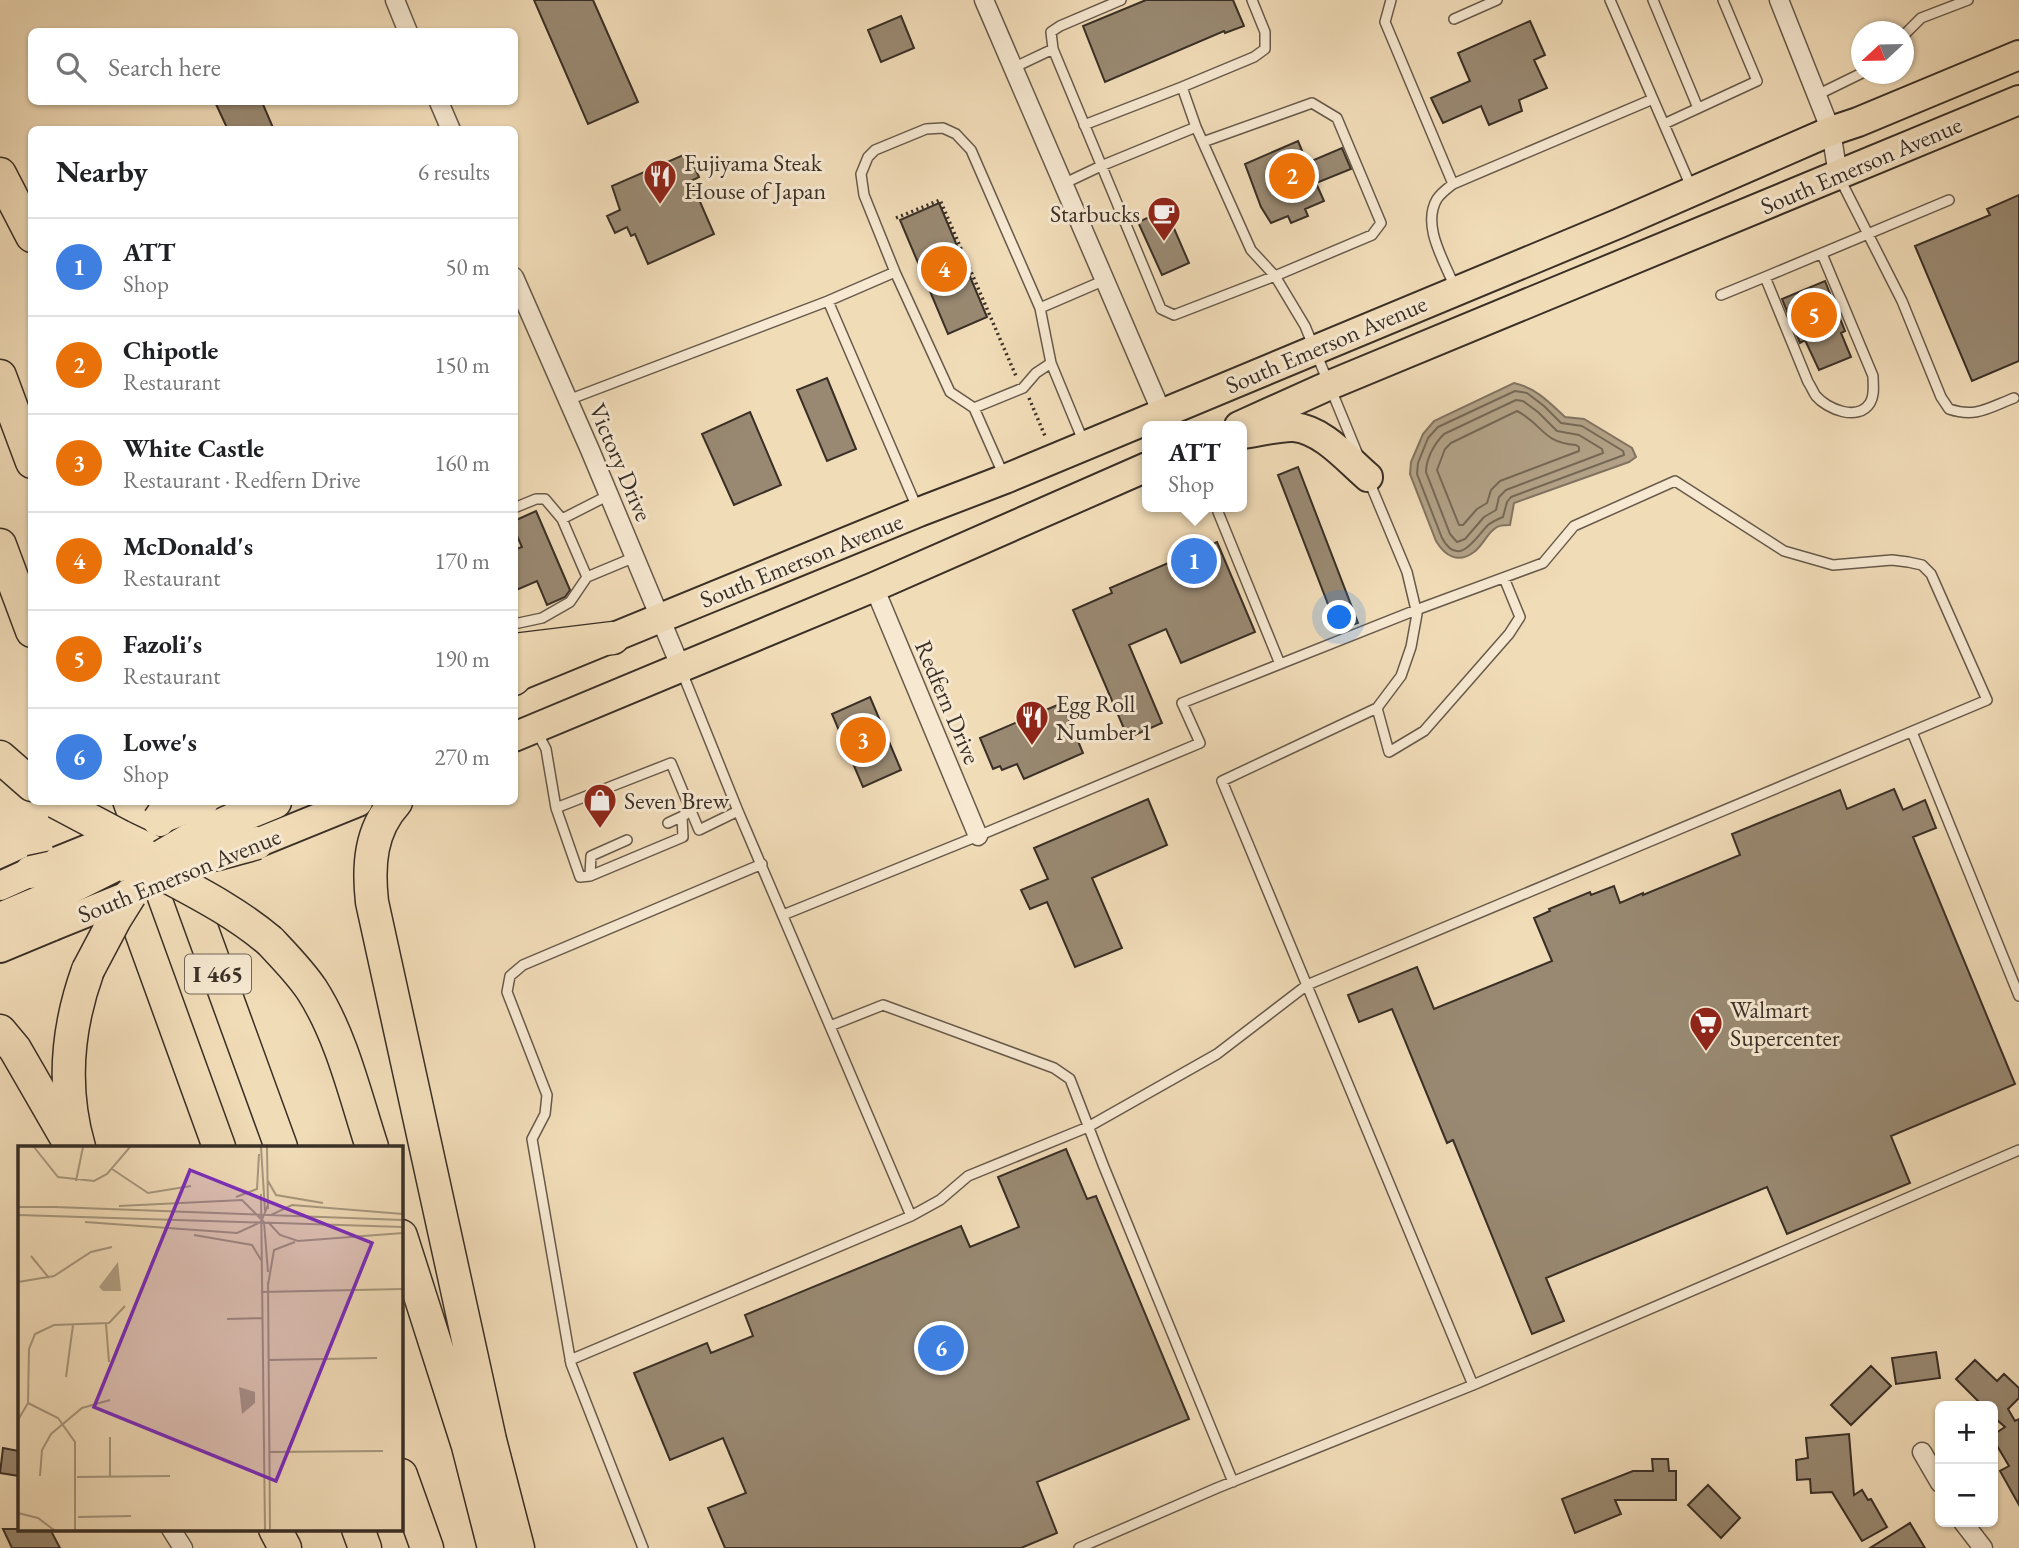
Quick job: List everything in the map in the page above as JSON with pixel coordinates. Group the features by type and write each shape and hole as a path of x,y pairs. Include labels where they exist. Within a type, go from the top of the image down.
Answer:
{"highway":[{"path":"0,174 28,228"},
{"path":"0,376 28,451"},
{"path":"0,545 28,620"},
{"path":"521,656 613,638"},
{"path":"61,805 132,847 247,922 270,941 293,966 312,991 327,1019 372,1146"},
{"path":"31,872 99,861 132,847 189,839 268,805"},
{"path":"393,805 379,826 372,846 369,875 372,902 490,1440 518,1548"},
{"path":"0,919 48,914 151,833 162,808"},
{"name":"I 465","path":"162,808 281,1146"},
{"path":"132,847 182,859 203,858 257,843"},
{"path":"79,1146 69,1101 69,1053 75,1013 88,970 130,895 132,847"},
{"name":"I 465","path":"132,847 219,1146"},
{"path":"0,1031 15,1049 70,1146"},
{"path":"402,1239 468,1446 494,1548"},
{"path":"402,1478 427,1548"},
{"path":"276,1530 285,1548"},
{"path":"358,1530 365,1548"}],"main road":[{"name":"South Emerson Avenue","path":"613,638 1005,479 1831,131 2019,55"},
{"name":"South Emerson Avenue","path":"1247,422 2019,100"},
{"path":"1247,433 1293,427 1311,432 1331,445 1367,477"},
{"name":"South Emerson Avenue","path":"525,733 874,587 1142,469"},
{"path":"162,808 183,805"},
{"name":"South Emerson Avenue","path":"257,843 351,805"},
{"path":"0,886 31,872"},
{"name":"South Emerson Avenue","path":"0,948 48,914 130,895"}],"street":[{"path":"395,0 406,28"},
{"path":"984,0 1161,413"},
{"path":"1779,0 1831,131 1838,175"},
{"path":"440,105 449,126"},
{"name":"Victory Drive","path":"518,286 681,667"},
{"name":"Redfern Drive","path":"874,587 978,836"},
{"path":"1922,1452 1935,1474"},
{"path":"1968,1527 1983,1548"},
{"path":"172,1530 183,1548"}],"lane":[{"path":"1121,0 1051,32 1054,49 1084,125 1161,309 1174,315 1275,276 1372,235 1381,223 1337,118 1312,103 1203,142"},
{"path":"1084,125 1254,57 1265,49 1265,32 1252,0"},
{"path":"1391,0 1385,22 1453,184"},
{"path":"1454,19 1497,0"},
{"path":"1610,0 1692,191"},
{"path":"1653,0 1698,108"},
{"path":"1664,124 1757,81 1723,0"},
{"path":"1914,25 1921,18 1968,0"},
{"path":"1013,68 1054,49"},
{"path":"1817,94 1851,78"},
{"path":"1182,87 1196,127 1251,250 1275,276 1305,326 1407,572 1417,614 1411,647 1401,676 1377,708 1222,781 1473,1384"},
{"path":"1456,290 1433,234 1432,211 1438,196 1453,184 1653,99"},
{"path":"1063,184 1196,127"},
{"path":"1005,479 974,408 950,392 895,272 864,195 861,174 868,157 876,150 926,129 943,128 956,134 971,150 1040,308 1051,363 1084,445"},
{"path":"1838,175 1880,254 1941,397 1949,409 1964,414 1979,412 2014,398"},
{"path":"1721,295 1949,200"},
{"path":"1765,277 1808,382 1817,397 1833,409 1848,413 1859,411 1869,405 1874,392 1872,376 1822,254"},
{"path":"568,400 828,301 895,272"},
{"path":"1040,308 1105,280"},
{"path":"828,301 919,512"},
{"path":"974,408 1023,388 1036,373 1051,363"},
{"path":"570,1360 911,1216 940,1200 968,1177 1087,1127 1217,1054 1307,985 1987,700 1931,574 1922,565 1892,561 1833,565 1784,551 1675,481 1574,526 1543,563 1182,703 1200,743 783,915"},
{"path":"562,519 609,495"},
{"path":"518,506 536,499 545,499 562,519 587,577"},
{"path":"1218,512 1280,664"},
{"path":"521,656 542,618 570,602 587,577 635,557"},
{"path":"1377,708 1389,752 1424,732 1509,634 1520,617 1504,578"},
{"path":"521,656 542,618"},
{"path":"681,667 738,811 911,1216"},
{"path":"1912,732 2019,996"},
{"path":"525,733 546,749 556,808 580,877 590,876 683,837 686,815 671,763 556,808"},
{"path":"686,815 699,830 738,811"},
{"path":"668,823 686,815"},
{"path":"590,876 591,856 627,840"},
{"path":"643,1548 570,1360 532,1139 545,1114 547,1095 507,992 510,976 523,965 762,863"},
{"path":"830,1026 883,1005 1054,1068 1070,1079 1087,1127 1233,1482"},
{"path":"1079,1548 1473,1384 2019,1150"}],"path":[{"path":"897,218 940,200 1048,441"}],"water":[{"path":"1514,383 1536,392 1565,417 1584,419 1632,448 1636,457 1629,462 1514,503 1510,525 1495,528 1477,550 1468,556 1452,557 1443,551 1436,541 1410,474 1411,462 1423,434 1434,421"}],"building":[{"path":"534,0 593,0 638,102 588,124"},
{"path":"1146,0 1233,0 1244,26 1225,33 1224,31 1105,82 1083,26"},
{"path":"901,16 914,48 881,62 868,30"},
{"path":"1530,21 1545,55 1534,60 1547,88 1519,100 1522,111 1489,125 1481,106 1443,123 1431,98 1470,81 1458,53"},
{"path":"216,105 263,105 272,126 226,126"},
{"path":"1298,141 1307,163 1342,148 1351,169 1316,183 1324,201 1305,209 1308,216 1291,223 1288,216 1271,223 1261,207 1245,164"},
{"name":"Fujiyama Steak House of Japan","path":"688,153 699,177 691,181 714,234 648,264 635,234 631,236 627,227 615,233 607,216 620,210 612,186"},
{"path":"2019,195 2019,361 1972,381 1915,246 1990,215 1987,209"},
{"path":"939,203 987,317 948,334 900,220"},
{"name":"Starbucks","path":"1166,210 1189,263 1162,275 1138,222"},
{"path":"1825,281 1845,331 1841,333 1851,357 1819,370 1805,340 1800,343 1782,299"},
{"path":"827,378 856,449 827,461 797,390"},
{"path":"750,412 781,485 734,505 702,434"},
{"path":"1298,467 1358,623 1338,630 1278,475"},
{"path":"536,511 570,590 565,597 547,605 537,581 518,589 518,548 522,547 518,538 518,519"},
{"path":"1217,542 1255,632 1181,663 1166,629 1129,645 1162,723 1128,738 1073,610 1112,593 1110,588"},
{"path":"870,697 901,770 863,787 832,714"},
{"path":"1062,703 1083,753 1024,779 1017,764 1002,770 1000,766 993,769 980,738"},
{"name":"Walmart Supercenter","path":"1894,789 1903,810 1925,800 1936,828 1913,837 2015,1084 1891,1136 1910,1183 1787,1234 1767,1187 1546,1278 1564,1321 1532,1334 1453,1140 1447,1143 1392,1009 1359,1022 1348,995 1417,967 1434,1009 1552,961 1534,918 1550,911 1549,909 1590,892 1591,895 1614,886 1620,903 1643,895 1740,855 1732,834 1840,790 1847,809"},
{"path":"1148,799 1167,845 1092,878 1122,948 1075,967 1047,902 1030,909 1021,890 1048,879 1034,848"},
{"path":"1066,1149 1087,1199 1096,1196 1189,1419 1037,1482 1057,1533 1021,1548 725,1548 708,1508 746,1493 723,1438 670,1460 634,1373 707,1343 711,1353 753,1336 745,1315 961,1226 970,1247 1019,1227 998,1177"},
{"path":"1936,1352 1940,1378 1896,1384 1892,1358"},
{"path":"1975,1360 1997,1381 2004,1374 2019,1388 2019,1398 2008,1409 2015,1421 2019,1419 2019,1505 2000,1471 2009,1466 1998,1447 1998,1432 2005,1427 1998,1421 1998,1401 1978,1401 1956,1379"},
{"path":"1871,1366 1891,1386 1851,1425 1831,1405"},
{"path":"1849,1434 1854,1495 1862,1490 1868,1500 1871,1499 1887,1527 1862,1541 1832,1492 1811,1493 1810,1479 1797,1480 1796,1460 1808,1458 1806,1438"},
{"path":"3,1448 18,1451 18,1476 0,1473"},
{"path":"1652,1459 1668,1459 1669,1471 1676,1471 1676,1500 1615,1500 1621,1514 1575,1533 1562,1499 1633,1471 1653,1471"},
{"path":"1708,1485 1740,1518 1721,1538 1688,1505"},
{"path":"1910,1523 1925,1548 1870,1548"},
{"path":"3,1529 51,1530 60,1548 12,1548"}],"place":[{"name":"Chipotle","path":"1292,176"},
{"name":"Fujiyama Steak House of Japan","path":"660,206"},
{"name":"Starbucks","path":"1164,243"},
{"name":"McDonald's","path":"944,269"},
{"name":"Fazoli's","path":"1814,315"},
{"name":"ATT","path":"1194,561"},
{"name":"White Castle","path":"863,740"},
{"name":"Egg Roll Number 1","path":"1032,747"},
{"name":"Seven Brew","path":"600,830"},
{"name":"Walmart Supercenter","path":"1706,1053"},
{"name":"Lowe's","path":"941,1348"}]}
